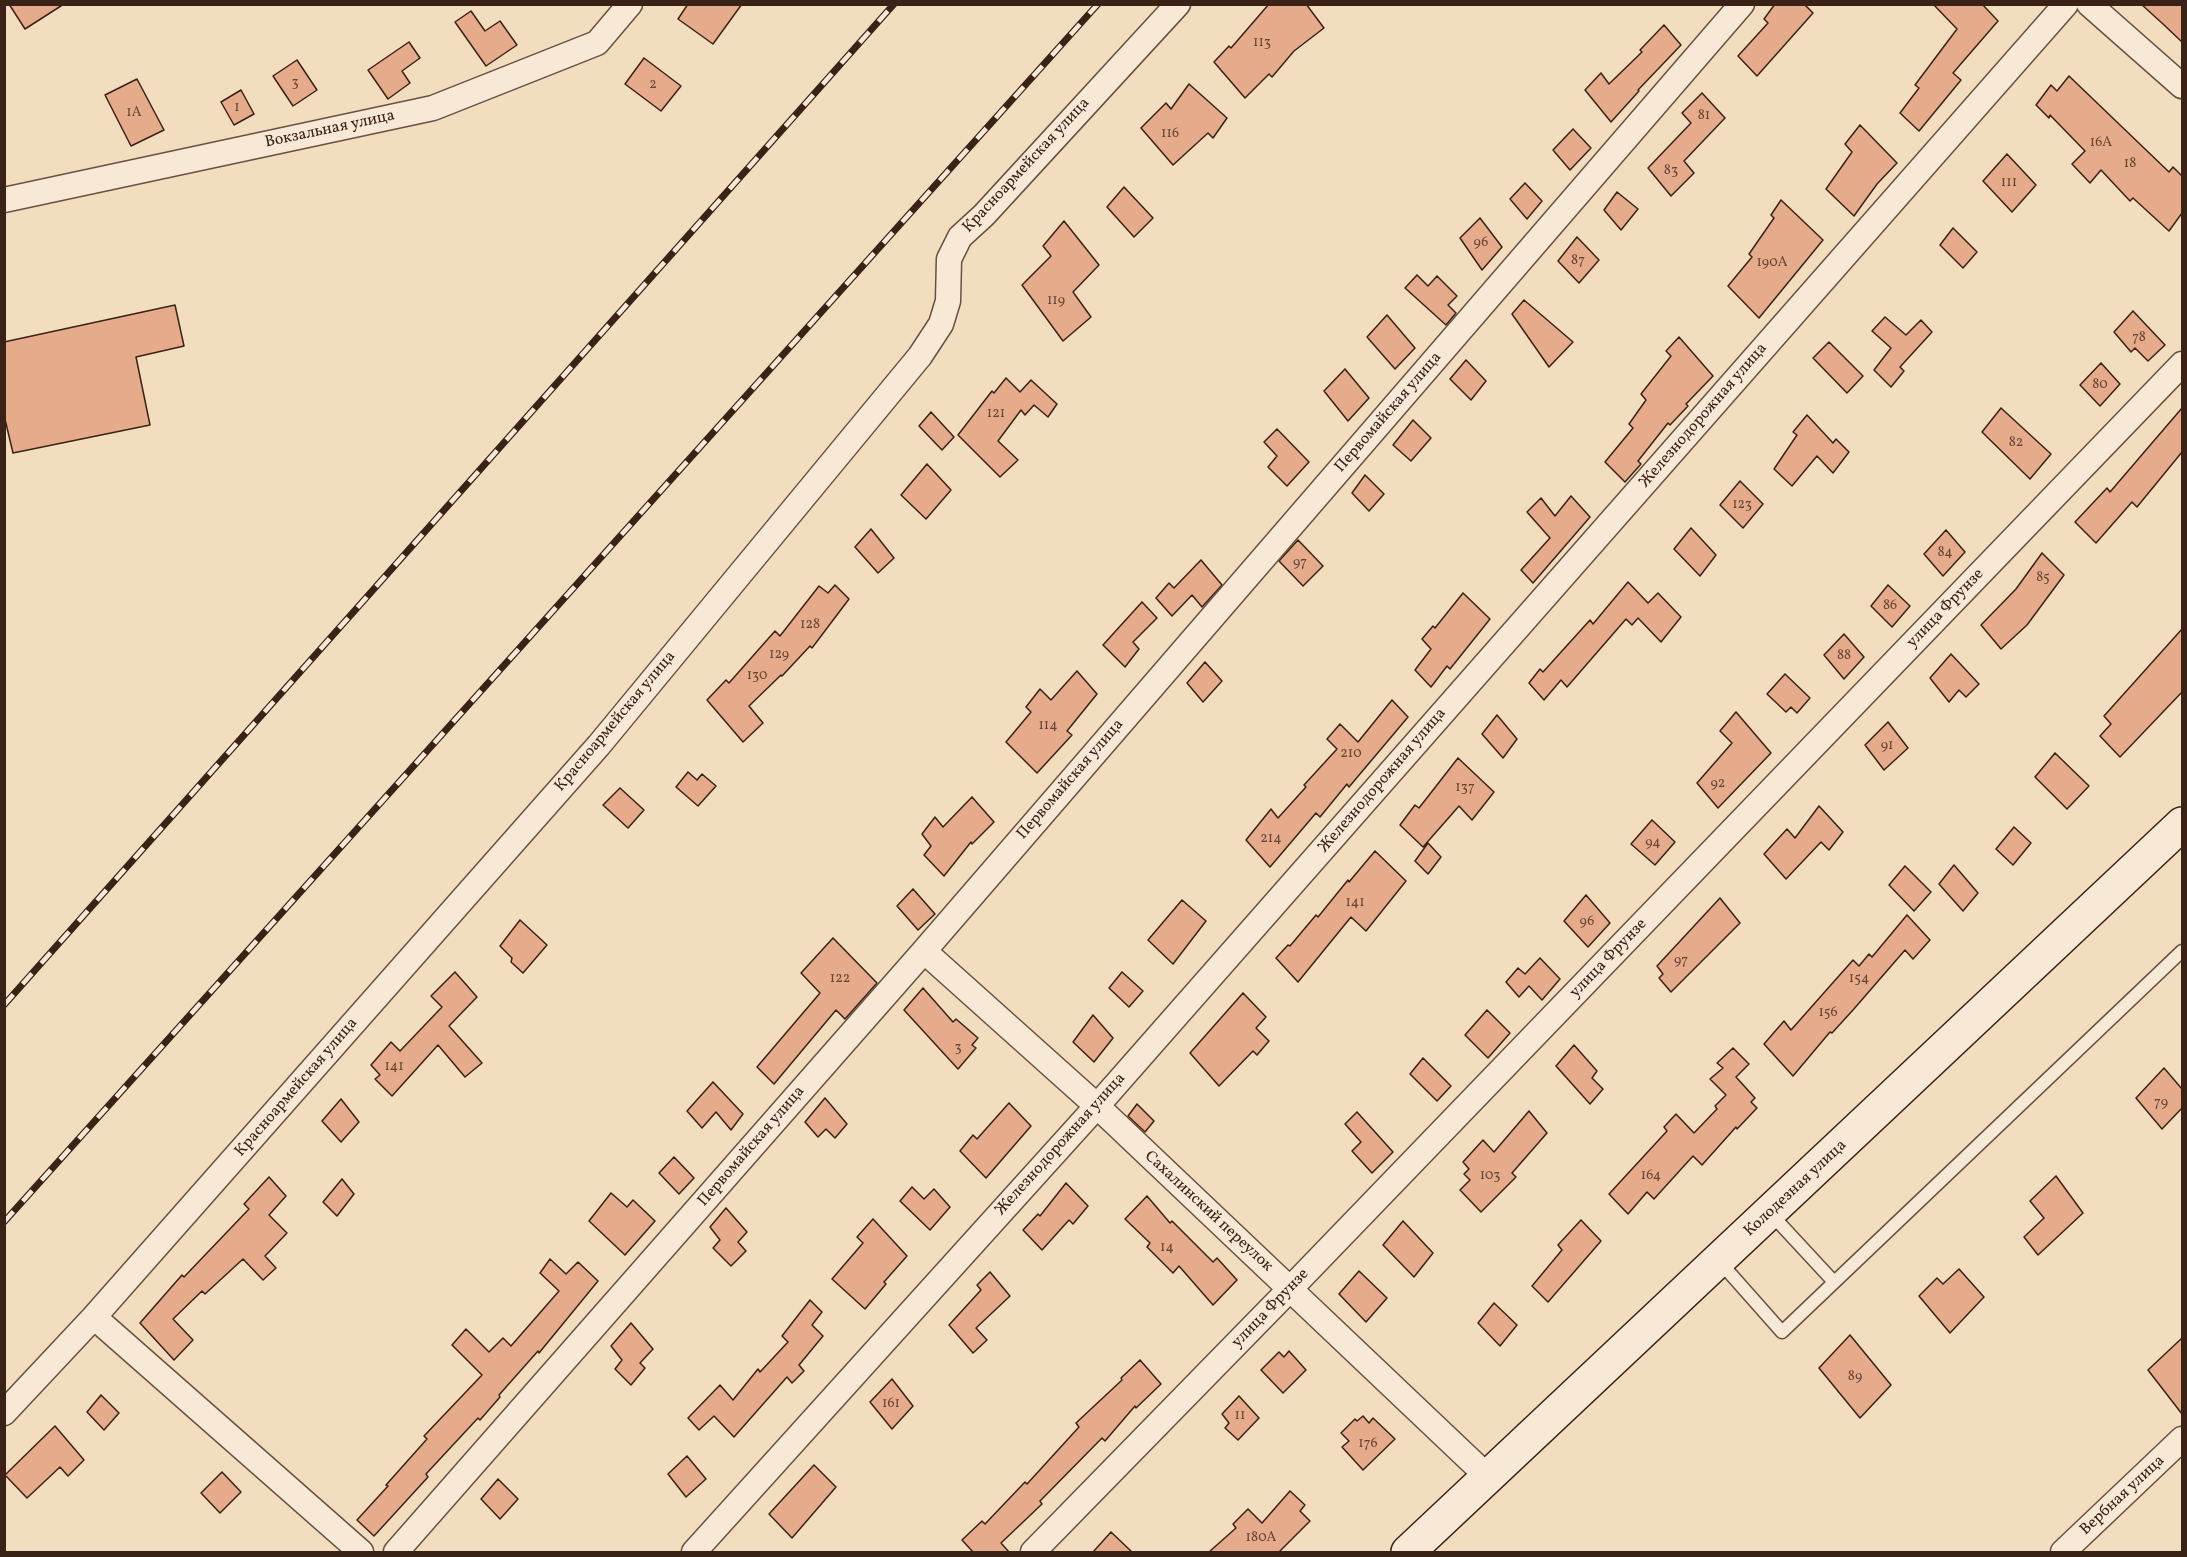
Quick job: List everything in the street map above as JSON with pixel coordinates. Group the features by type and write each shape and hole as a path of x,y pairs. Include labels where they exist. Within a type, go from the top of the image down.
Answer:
{"main road":[{"name":"Колодезная улица","path":"1408,1552 2182,824"}],"street":[{"name":"Вокзальная улица","path":"4,200 433,108 597,43 630,4"},
{"name":"Красноармейская улица","path":"4,1413 94,1317 599,745 920,356 941,324 948,301 949,259 960,237 984,215 1178,4"},
{"name":"Первомайская улица","path":"396,1552 924,951 1742,4"},
{"name":"Железнодорожная улица","path":"694,1552 1097,1106 2066,4"},
{"path":"2089,4 2182,86"},
{"name":"улица Фрунзе","path":"1033,1552 1290,1289 2182,364"},
{"name":"Сахалинский переулок","path":"924,951 1097,1106 1488,1477"},
{"path":"94,1317 362,1552"},
{"name":"Вербная улица","path":"2063,1552 2182,1439"}],"lane":[{"path":"1719,1261 1782,1332 2182,951"},
{"path":"1770,1213 1834,1282"}],"building":[{"path":"9,4 64,4 25,29"},
{"path":"688,4 742,4 713,44 678,19"},
{"path":"1269,4 1306,4 1324,28 1294,51 1272,77 1269,74 1245,98 1214,62 1229,46 1231,48"},
{"path":"1775,4 1804,4 1813,13 1757,76 1738,56 1768,23 1764,19"},
{"path":"1933,4 1982,4 1998,21 1953,73 1961,80 1919,131 1900,113 1919,88 1915,85 1957,29"},
{"path":"2141,4 2182,4 2182,42 2163,24"},
{"path":"471,11 485,31 500,21 517,45 486,66 455,22"},
{"path":"1664,25 1681,45 1611,122 1585,90 1601,73 1609,84 1642,52 1640,50"},
{"path":"409,42 420,58 402,71 410,83 388,99 368,70"},
{"path":"644,58 681,86 661,111 625,84"},
{"path":"297,60 317,90 293,106 273,76"},
{"path":"2069,76 2169,172 2173,167 2182,176 2182,213 2169,231 2133,198 2130,201 2101,170 2090,183 2072,164 2085,151 2050,115 2049,118 2036,105 2051,85 2057,91"},
{"path":"137,79 164,130 131,146 105,95"},
{"path":"1189,84 1227,118 1213,138 1208,133 1173,165 1141,128 1166,103 1171,109"},
{"path":"241,90 254,114 234,125 221,102"},
{"path":"1702,93 1725,118 1684,161 1694,173 1671,196 1648,168 1691,123 1682,113"},
{"path":"1860,125 1897,163 1877,184 1854,216 1826,189 1852,152 1845,144"},
{"path":"1573,129 1591,148 1570,170 1553,150"},
{"path":"2007,154 2036,185 2012,212 1983,181"},
{"path":"1525,183 1542,201 1527,219 1510,199"},
{"path":"1124,187 1153,218 1134,237 1107,207"},
{"path":"1617,192 1638,209 1621,230 1604,210"},
{"path":"1781,200 1823,240 1759,318 1728,286 1752,257 1749,254 1774,218 1771,215"},
{"path":"1480,218 1502,247 1482,270 1460,238"},
{"path":"1064,221 1099,265 1073,292 1091,317 1063,341 1022,285 1051,256 1043,246"},
{"path":"1953,228 1977,252 1963,268 1940,245"},
{"path":"1577,237 1599,260 1579,283 1558,261"},
{"path":"1417,275 1428,286 1437,276 1457,296 1448,305 1456,313 1446,325 1405,288"},
{"path":"1524,300 1573,342 1549,367 1512,314"},
{"path":"175,305 184,346 136,357 150,425 13,453 4,415 4,342"},
{"path":"2133,311 2165,345 2148,361 2135,348 2131,352 2114,332"},
{"path":"1387,315 1415,348 1395,369 1367,337"},
{"path":"1885,317 1906,335 1921,320 1932,332 1900,367 1904,371 1891,387 1874,370 1891,348 1872,331"},
{"path":"1679,337 1713,376 1686,404 1688,406 1670,425 1668,423 1638,461 1641,464 1625,482 1605,462 1633,428 1629,424 1646,400 1641,394 1671,356 1666,351"},
{"path":"1829,342 1863,376 1847,393 1813,358"},
{"path":"1466,360 1486,381 1471,400 1450,379"},
{"path":"2101,363 2120,384 2100,406 2080,385"},
{"path":"1345,369 1369,398 1348,421 1324,391"},
{"path":"1006,378 1020,392 1031,380 1057,404 1048,417 1034,405 1025,415 1021,410 998,441 1018,460 1000,477 958,435 992,391 994,393"},
{"path":"2001,408 2051,454 2030,479 1982,432"},
{"path":"2182,408 2182,452 2137,507 2132,502 2096,543 2075,522 2107,488 2110,492"},
{"path":"931,412 954,437 942,450 919,426"},
{"path":"1807,415 1833,443 1836,439 1849,452 1833,473 1817,456 1792,486 1774,469 1797,435 1793,432"},
{"path":"1413,420 1431,438 1411,461 1393,445"},
{"path":"1277,429 1309,462 1287,486 1268,467 1277,456 1264,442"},
{"path":"927,464 951,490 926,519 901,495"},
{"path":"1365,475 1384,494 1369,511 1352,493"},
{"path":"1740,481 1763,504 1743,528 1720,505"},
{"path":"1571,496 1590,517 1533,583 1521,570 1550,538 1527,512 1541,498 1555,516"},
{"path":"1691,528 1716,555 1700,576 1674,549"},
{"path":"871,529 894,558 878,573 855,547"},
{"path":"1946,530 1965,552 1943,576 1924,554"},
{"path":"1298,540 1323,566 1303,586 1279,561"},
{"path":"2042,553 2064,575 2027,625 2001,649 1981,625 2016,589"},
{"path":"1201,560 1222,585 1202,607 1192,595 1172,616 1156,598 1169,583 1174,588"},
{"path":"1628,582 1648,603 1658,593 1681,617 1661,642 1638,618 1632,625 1626,619 1567,687 1561,680 1544,700 1529,683 1540,669 1543,672 1590,620 1593,624"},
{"path":"835,585 849,599 812,648 810,646 749,706 763,723 743,742 707,700 726,680 729,683 775,631 780,636 819,586 828,593"},
{"path":"1888,585 1910,606 1892,627 1871,606"},
{"path":"1463,593 1490,619 1450,669 1447,666 1431,687 1415,670 1431,649 1422,639 1433,626 1435,628"},
{"path":"1142,602 1157,618 1133,642 1139,649 1125,667 1103,645"},
{"path":"2182,629 2182,692 2120,757 2100,736 2111,724 2104,716"},
{"path":"1844,634 1864,657 1844,679 1824,655"},
{"path":"1951,654 1979,684 1966,697 1959,690 1949,702 1930,678"},
{"path":"1205,662 1222,681 1203,702 1187,683"},
{"path":"1077,671 1097,694 1067,731 1072,735 1037,773 1006,742 1031,712 1026,707 1040,689 1051,700"},
{"path":"1785,674 1810,698 1797,713 1791,707 1786,712 1767,694"},
{"path":"1392,700 1408,717 1349,787 1347,784 1320,817 1316,813 1270,867 1246,840 1271,809 1278,818 1337,749 1327,739 1340,724 1358,742"},
{"path":"1736,712 1771,753 1718,808 1697,783 1732,743 1720,731"},
{"path":"1497,715 1517,739 1503,758 1482,734"},
{"path":"1888,722 1908,748 1884,770 1865,745"},
{"path":"2055,753 2089,786 2067,809 2035,777"},
{"path":"1458,758 1494,792 1472,820 1459,806 1423,847 1400,825 1415,805 1419,808"},
{"path":"688,772 697,780 702,774 716,786 698,806 676,787"},
{"path":"620,788 644,810 628,828 603,805"},
{"path":"972,797 994,822 972,844 971,842 944,876 924,855 931,846 922,834 935,817 943,827"},
{"path":"1819,806 1843,832 1829,850 1821,842 1786,879 1764,854 1787,829 1795,838"},
{"path":"1652,820 1675,842 1655,865 1631,844"},
{"path":"2014,827 2031,843 2013,865 1996,849"},
{"path":"1428,843 1441,857 1428,874 1415,861"},
{"path":"1375,851 1406,881 1366,931 1351,917 1298,982 1276,958 1288,945 1290,946 1316,915 1318,917"},
{"path":"1954,865 1978,893 1963,911 1939,884"},
{"path":"1905,866 1931,892 1914,911 1889,885"},
{"path":"913,889 935,914 918,930 897,906"},
{"path":"1586,895 1610,923 1588,947 1564,921"},
{"path":"1720,898 1740,923 1671,992 1659,978 1663,974 1657,966"},
{"path":"1182,900 1206,921 1173,964 1148,940"},
{"path":"1907,915 1930,940 1913,959 1905,950 1793,1076 1764,1044 1784,1021 1791,1030 1853,960 1859,966 1869,954 1872,957"},
{"path":"520,920 547,945 523,973 511,962 512,958 500,946"},
{"path":"833,938 877,983 845,1019 836,1010 774,1084 757,1067 820,993 801,973"},
{"path":"1540,958 1560,979 1542,1000 1529,986 1519,997 1506,982 1518,968 1525,974"},
{"path":"455,972 477,997 449,1026 482,1063 465,1077 438,1045 392,1096 375,1079 380,1075 371,1065 391,1042 400,1051 442,1007 431,996"},
{"path":"1122,972 1143,991 1129,1007 1109,988"},
{"path":"923,988 953,1022 956,1019 978,1038 972,1045 976,1048 958,1069 904,1010"},
{"path":"1243,993 1266,1017 1256,1028 1269,1041 1257,1055 1253,1051 1219,1086 1190,1053"},
{"path":"1487,1010 1510,1033 1488,1058 1465,1035"},
{"path":"1093,1015 1113,1038 1094,1062 1073,1042"},
{"path":"1574,1045 1597,1071 1592,1078 1603,1089 1590,1104 1556,1066"},
{"path":"1733,1048 1749,1064 1736,1077 1755,1098 1751,1102 1757,1108 1737,1129 1736,1127 1702,1165 1693,1156 1654,1199 1647,1192 1628,1214 1609,1194 1667,1131 1664,1127 1676,1114 1694,1133 1717,1109 1715,1106 1726,1095 1710,1079 1723,1068 1717,1063"},
{"path":"1423,1058 1451,1086 1437,1101 1410,1074"},
{"path":"2164,1068 2182,1089 2182,1108 2162,1129 2136,1098"},
{"path":"713,1082 743,1114 731,1130 716,1112 702,1128 687,1111"},
{"path":"825,1098 847,1124 835,1138 826,1129 818,1137 805,1122"},
{"path":"341,1099 359,1122 341,1142 322,1121"},
{"path":"1009,1103 1031,1126 986,1178 960,1151 973,1135 977,1139"},
{"path":"1137,1104 1154,1121 1145,1132 1128,1116"},
{"path":"1529,1111 1547,1133 1512,1173 1516,1177 1481,1212 1460,1190 1470,1180 1464,1174 1469,1169 1463,1162 1483,1140 1494,1152"},
{"path":"1357,1112 1393,1152 1372,1173 1352,1151 1361,1142 1345,1124"},
{"path":"674,1157 694,1178 679,1194 659,1173"},
{"path":"2056,1176 2083,1213 2038,1255 2024,1237 2044,1218 2030,1201"},
{"path":"269,1177 286,1196 269,1215 287,1233 265,1256 276,1268 263,1280 243,1259 205,1294 202,1291 173,1319 193,1340 174,1360 140,1323 182,1275 184,1277 249,1209 244,1204"},
{"path":"342,1179 354,1194 337,1216 323,1202"},
{"path":"1066,1183 1088,1206 1073,1224 1069,1220 1042,1250 1023,1230 1038,1214 1040,1216"},
{"path":"912,1187 924,1199 934,1189 950,1207 930,1230 900,1201"},
{"path":"611,1193 627,1207 633,1200 655,1221 625,1255 589,1221"},
{"path":"1147,1196 1170,1223 1172,1221 1213,1262 1217,1258 1237,1280 1213,1305 1179,1266 1173,1273 1147,1247 1150,1243 1125,1219"},
{"path":"726,1208 747,1232 738,1242 746,1251 731,1266 713,1248 720,1240 710,1227"},
{"path":"873,1219 907,1256 884,1282 886,1284 865,1309 832,1279 863,1243 857,1237"},
{"path":"1581,1220 1601,1241 1548,1302 1532,1286 1562,1250 1558,1245"},
{"path":"1403,1221 1433,1253 1414,1277 1383,1245"},
{"path":"550,1259 566,1274 578,1262 598,1281 539,1353 538,1351 499,1395 500,1397 480,1420 478,1418 426,1474 428,1477 374,1536 357,1520 427,1439 424,1436 482,1375 452,1345 466,1329 489,1352 503,1338 511,1346 559,1291 540,1273"},
{"path":"1959,1269 1984,1297 1950,1333 1919,1296 1937,1278 1943,1284"},
{"path":"1359,1271 1387,1298 1366,1322 1339,1294"},
{"path":"990,1272 1010,1296 976,1328 987,1340 973,1353 949,1325 981,1290 977,1285"},
{"path":"810,1300 822,1312 812,1325 823,1336 799,1365 804,1371 792,1383 787,1377 734,1437 714,1416 699,1430 688,1418 720,1385 733,1400 758,1369 760,1372 788,1342 782,1336"},
{"path":"1494,1303 1517,1325 1500,1346 1478,1323"},
{"path":"631,1323 653,1349 640,1363 645,1368 631,1385 615,1369 622,1360 611,1346"},
{"path":"1850,1335 1891,1385 1860,1418 1819,1368"},
{"path":"2182,1338 2182,1414 2148,1370"},
{"path":"1289,1351 1306,1370 1283,1393 1261,1370 1279,1352 1284,1357"},
{"path":"1140,1360 1161,1384 1136,1408 1135,1406 1105,1441 1102,1438 1040,1501 1042,1504 1001,1543 1009,1552 973,1552 962,1540 982,1521 985,1524 1025,1482 1027,1484 1079,1427 1076,1423"},
{"path":"892,1379 913,1406 892,1429 870,1402"},
{"path":"101,1395 119,1413 104,1430 87,1412"},
{"path":"1239,1396 1259,1418 1238,1440 1225,1428 1229,1423 1222,1414"},
{"path":"1363,1416 1369,1423 1373,1418 1395,1439 1363,1470 1342,1447 1349,1441 1341,1433 1355,1419 1357,1421"},
{"path":"55,1426 84,1460 68,1476 60,1467 27,1498 5,1475"},
{"path":"687,1456 706,1479 686,1497 668,1474"},
{"path":"814,1465 836,1487 792,1538 769,1514"},
{"path":"222,1472 241,1492 220,1513 201,1493"},
{"path":"498,1479 518,1499 500,1519 481,1499"},
{"path":"1290,1491 1305,1505 1300,1511 1310,1521 1279,1552 1209,1552 1236,1528 1233,1524 1248,1509 1262,1523"},
{"path":"1111,1532 1132,1552 1093,1552"}],"railway":[{"path":"4,1005 894,4"},
{"path":"4,1222 1098,4"}]}
